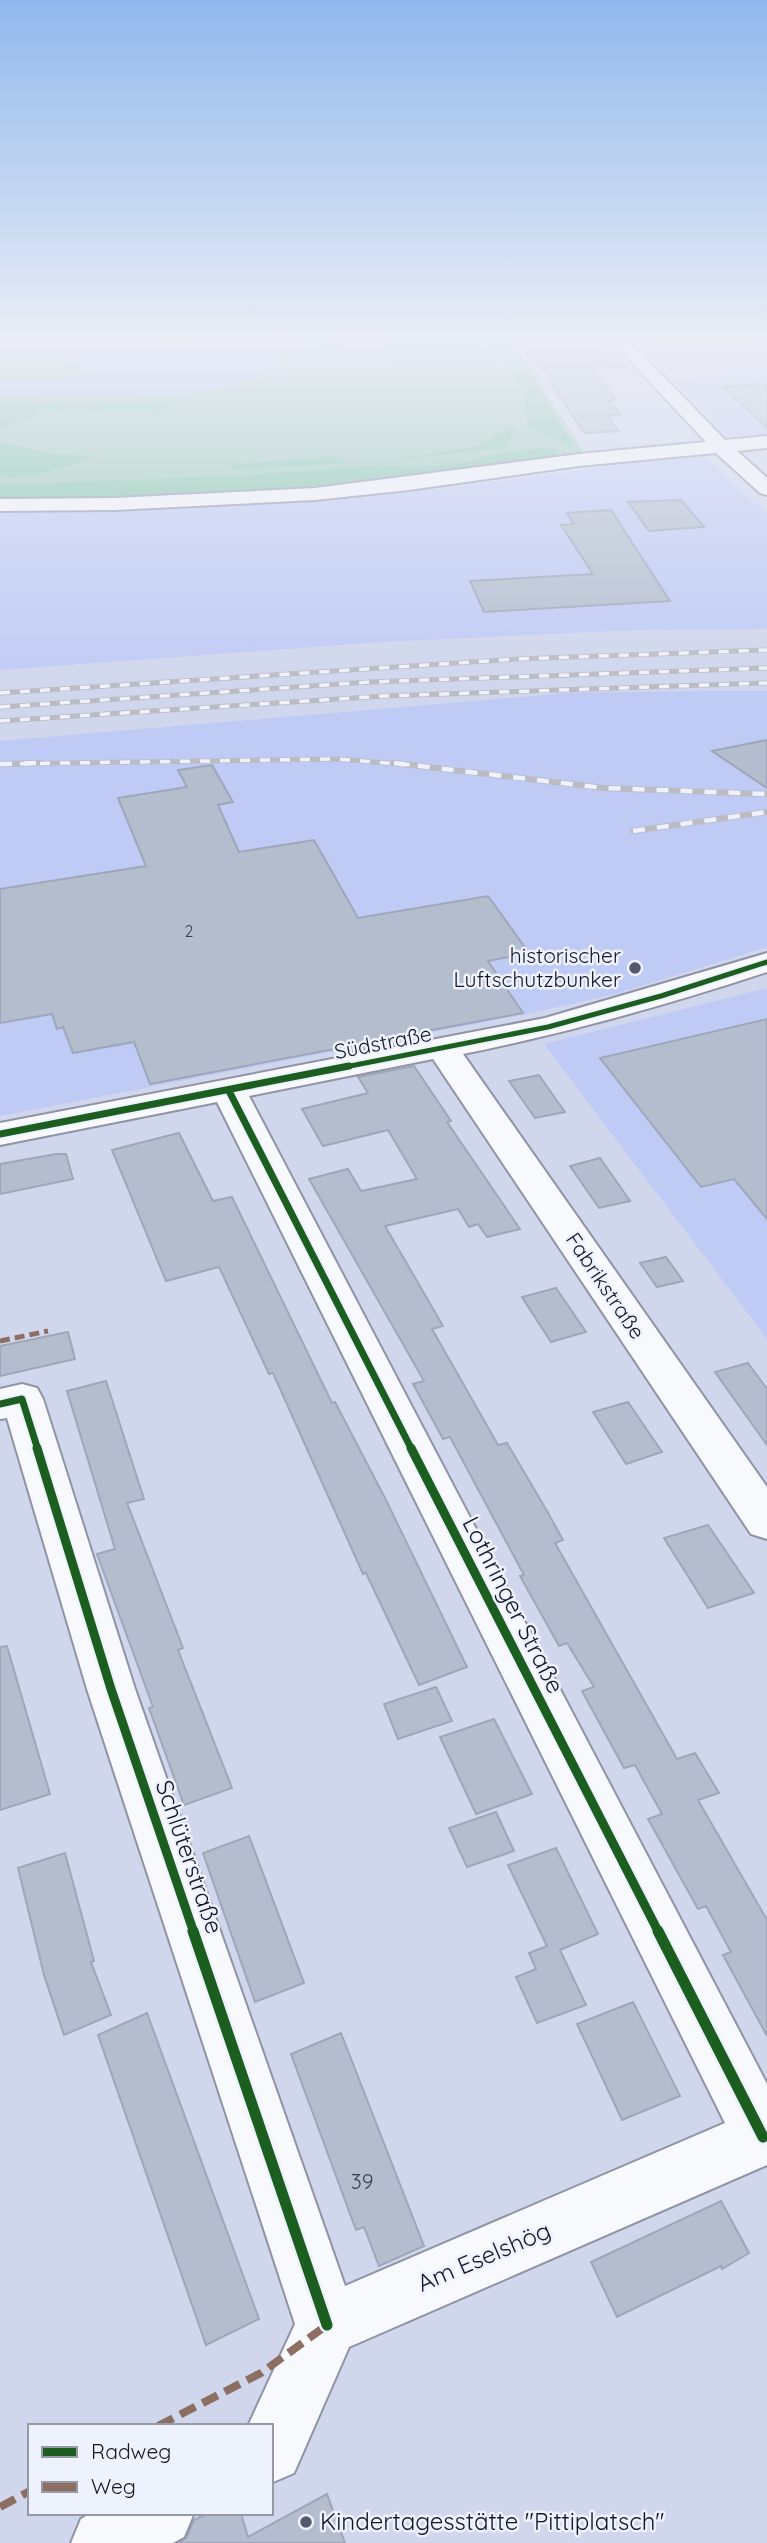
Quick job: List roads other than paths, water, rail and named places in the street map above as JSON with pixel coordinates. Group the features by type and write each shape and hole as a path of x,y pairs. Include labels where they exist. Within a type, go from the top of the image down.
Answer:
{"street":[{"path":"0,505 114,504 315,494 639,455"},
{"path":"730,455 767,489"},
{"name":"Südstraße","path":"0,1134 553,1026 661,996 767,962"},
{"name":"Fabrikstraße","path":"443,1049 767,1522"},
{"name":"Lothringer Straße","path":"229,1090 765,2136"},
{"name":"Schlüterstraße","path":"11,1401 327,2325"},
{"name":"Am Eselshög","path":"327,2325 765,2136"},
{"path":"273,2446 327,2325"},
{"path":"105,2543 156,2515"}],"railway":[{"path":"0,693 518,659 767,650"},
{"path":"0,707 370,682 767,668"},
{"path":"0,721 384,696 767,683"},
{"path":"41,763 0,764 337,759 408,765"},
{"path":"394,763 408,765"},
{"path":"408,765 604,788 767,794"},
{"path":"633,831 767,812"}],"place":[{"name":"historischer Luftschutzbunker","path":"635,968"},
{"name":"Kindertagesstätte \"Pittiplatsch\"","path":"306,2522"}]}
